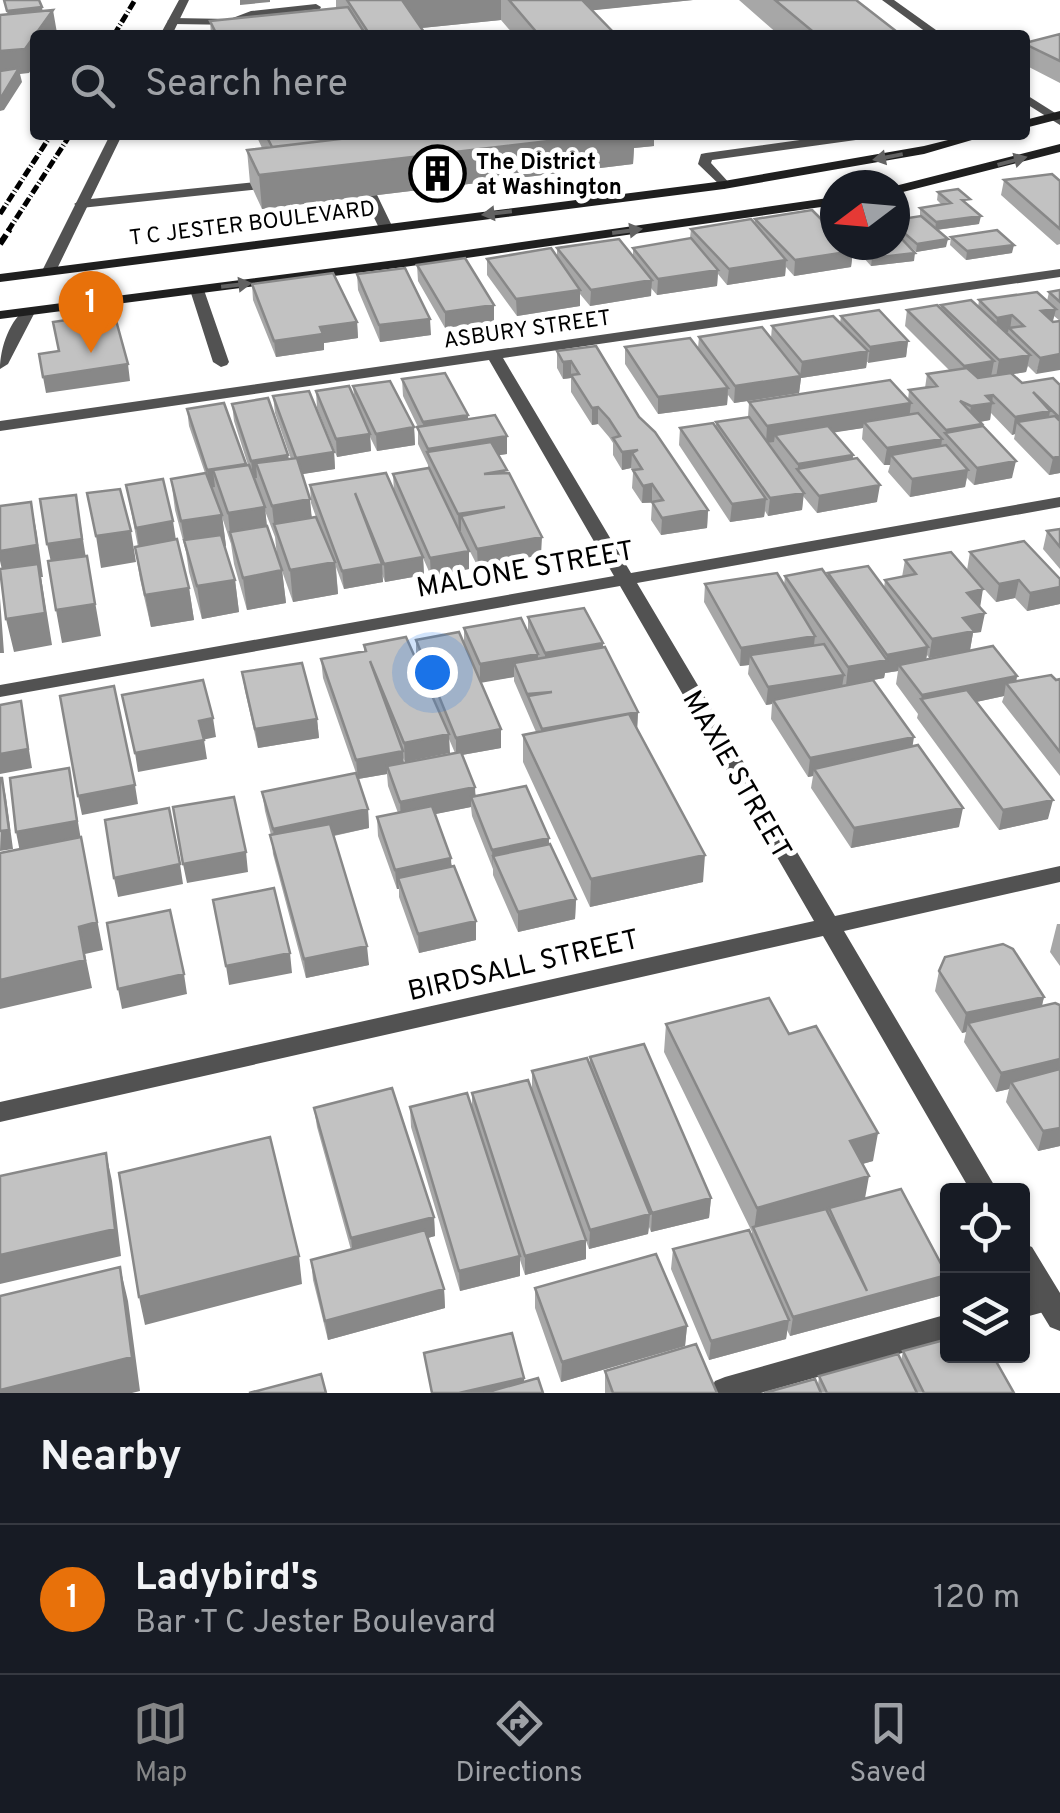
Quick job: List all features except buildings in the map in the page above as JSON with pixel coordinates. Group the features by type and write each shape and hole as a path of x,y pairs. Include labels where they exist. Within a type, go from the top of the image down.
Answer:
{"main road":[{"path":"1030,123 1058,118"},
{"name":"T C JESTER BOULEVARD","path":"0,278 724,185 960,140"},
{"path":"910,186 1060,148"},
{"path":"724,185 750,214"},
{"path":"0,315 404,263 820,203"},
{"path":"386,228 404,263"}],"street":[{"path":"168,30 184,0"},
{"path":"887,0 929,30"},
{"path":"231,22 251,14 316,7"},
{"path":"173,21 300,24"},
{"path":"1030,101 1058,118"},
{"path":"48,271 113,140"},
{"path":"724,185 704,164 706,157 827,140"},
{"path":"358,170 386,228"},
{"path":"81,204 276,184"},
{"name":"ASBURY STREET","path":"0,426 1060,273"},
{"path":"197,290 221,362"},
{"path":"0,364 28,312"},
{"name":"MAXIE STREET","path":"494,355 980,1183"},
{"name":"MALONE STREET","path":"0,690 1060,502"},
{"name":"BIRDSALL STREET","path":"0,1112 1060,874"},
{"path":"1029,1273 1044,1308"},
{"path":"725,1390 940,1329"}],"railway":[{"path":"117,30 135,0"},
{"path":"0,214 48,140"},
{"path":"8,231 67,140"},
{"path":"0,244 10,229"}],"place":[{"name":"The District at Washington","path":"437,174"},
{"name":"Ladybird's","path":"91,353"}]}
